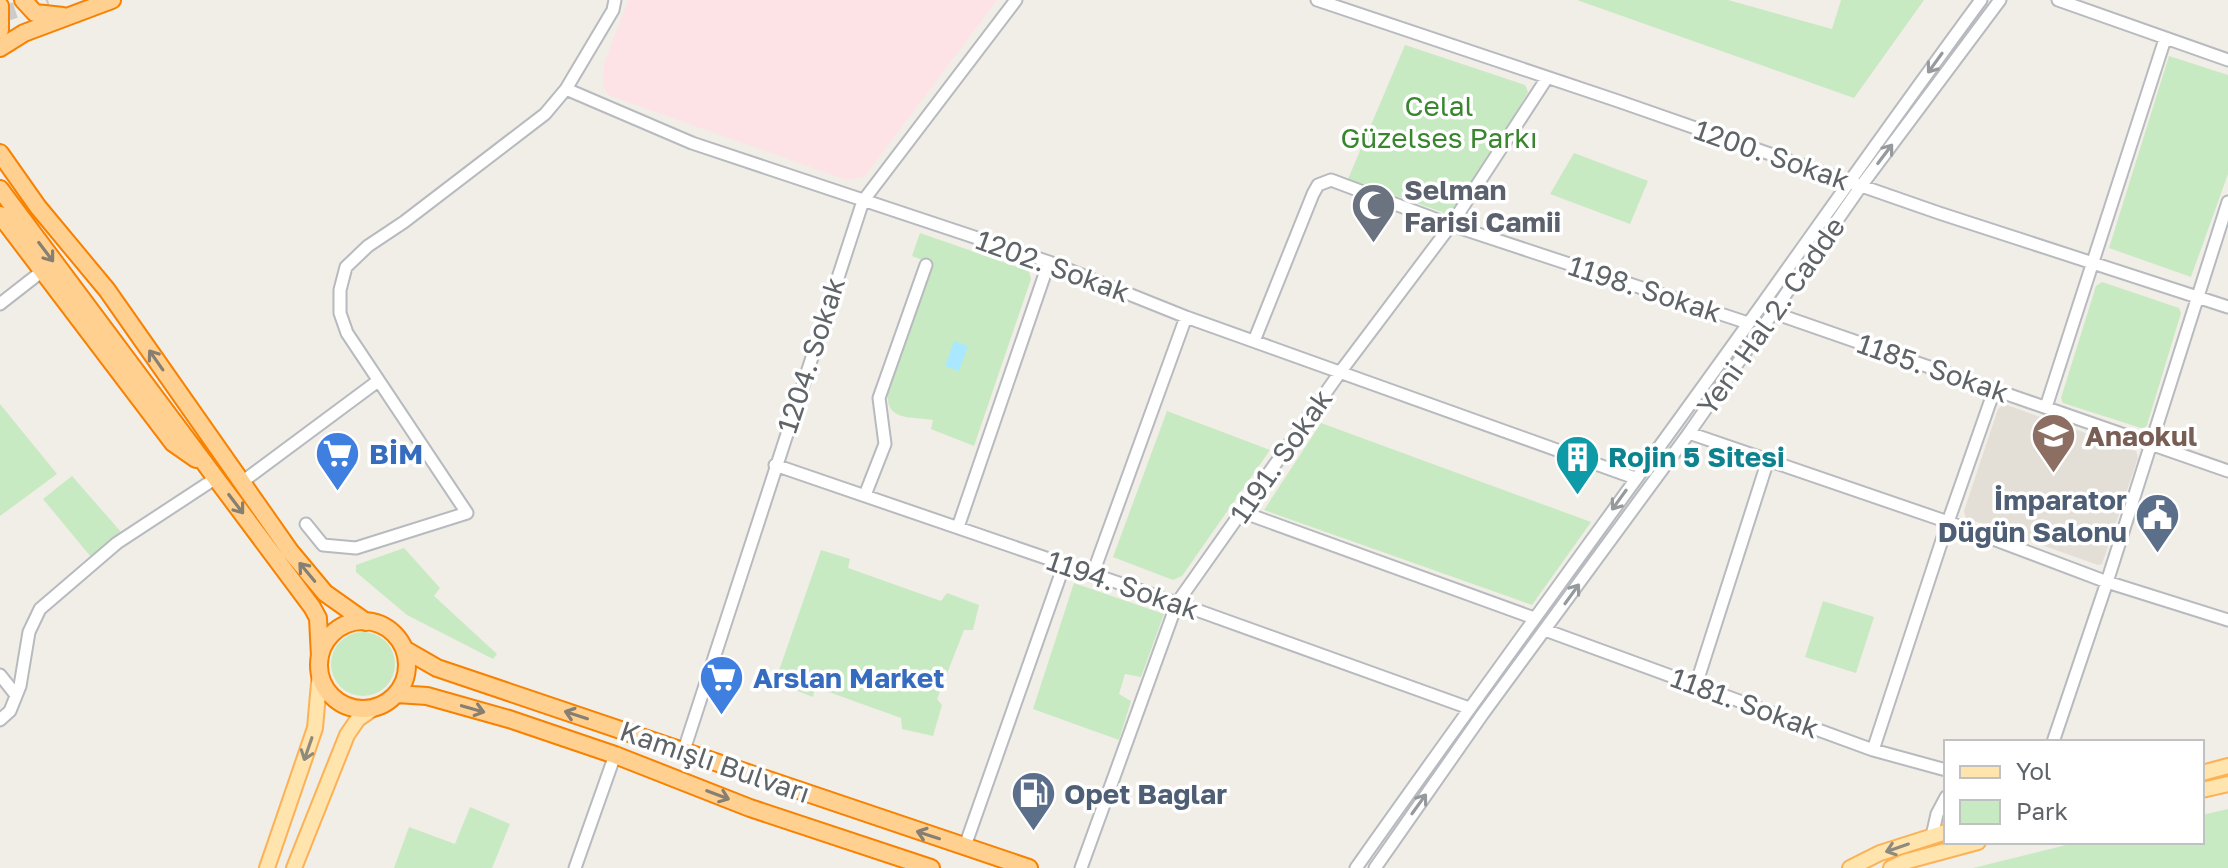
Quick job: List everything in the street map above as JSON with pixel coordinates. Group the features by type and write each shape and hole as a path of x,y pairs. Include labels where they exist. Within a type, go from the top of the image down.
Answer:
{"highway":[{"path":"23,0 35,13 68,16"},
{"path":"0,48 24,33 112,0"},
{"path":"0,6 0,30"},
{"path":"0,153 38,207 107,290 290,551 325,593 366,622 389,630 404,649 407,673 397,694 387,703 360,709 345,706 333,698 324,686 318,618 312,607 0,189"},
{"path":"0,215 173,443 210,471"},
{"path":"320,665 324,645 342,627 366,622"},
{"name":"Kamışlı Bulvarı","path":"404,649 437,668 1029,868"},
{"name":"Kamışlı Bulvarı","path":"397,694 427,696 509,719 615,755 750,808 931,868"}],"main road":[{"path":"267,868 315,728 320,665"},
{"path":"294,868 347,735 358,719 374,708"},
{"path":"2204,772 2228,766"},
{"path":"2204,790 2228,784"},
{"path":"1850,868 1880,853 1939,834"},
{"path":"1891,868 1971,844"}],"street":[{"path":"306,524 323,545 356,548 467,513 347,333 340,313 340,290 346,267 368,246 545,114 566,89 613,10 615,0"},
{"name":"1204. Sokak","path":"684,750 863,201 1016,0"},
{"name":"1200. Sokak","path":"1317,0 1861,186 2228,307"},
{"path":"1356,868 1847,181 1981,0"},
{"name":"Yeni Hal 2. Cadde","path":"1375,868 1689,433 1861,186 2000,0"},
{"path":"2058,0 2228,60"},
{"path":"2046,407 2165,39"},
{"name":"1191. Sokak","path":"1081,868 1177,603 1341,371 1451,225 1547,78"},
{"name":"1202. Sokak","path":"566,89 692,143 1049,262 1186,317 1635,478"},
{"name":"1198. Sokak","path":"1254,341 1318,185 1331,180 1451,225 1748,323"},
{"path":"2054,740 2228,202"},
{"path":"958,527 1049,262"},
{"path":"865,495 885,444 879,398 926,265"},
{"path":"0,304 41,272"},
{"name":"1185. Sokak","path":"1774,313 2228,471"},
{"path":"1092,576 1186,317"},
{"path":"242,482 378,381"},
{"path":"1873,750 1995,388"},
{"path":"1689,433 1948,522 2107,582 2228,620"},
{"path":"1696,685 1768,460"},
{"name":"1194. Sokak","path":"775,465 1177,603 1469,708"},
{"path":"0,720 10,711 16,695 29,632 40,609 117,543 210,471"},
{"path":"1242,512 1534,618"},
{"path":"965,846 1064,565"},
{"name":"1181. Sokak","path":"1545,630 1873,750 1944,769"},
{"path":"0,675 16,695"},
{"path":"575,868 615,755"},
{"path":"1939,834 1937,814 1944,801"}],"shaded area":[{"path":"628,0 997,0 864,177 847,180 608,95 603,84 604,64"},
{"name":"Anaokul","path":"2004,404 2136,451 2138,458 2102,564 1966,518 1964,511 1998,409"}],"green space":[{"path":"1577,0 1728,0 1832,29 1841,0 1924,0 1854,98"},
{"name":"Celal Güzelses Parkı","path":"1405,45 1525,85 1528,92 1454,220 1442,212 1348,179"},
{"path":"2169,56 2228,75 2228,174 2191,277 2109,248"},
{"path":"1574,153 1648,181 1630,224 1550,194"},
{"path":"920,233 1029,271 1031,279 974,446 931,429 933,420 894,412 888,400 888,389 930,263 912,256"},
{"path":"2102,282 2179,308 2181,313 2144,429 2063,403 2061,398 2096,286"},
{"path":"0,404 57,474 0,516"},
{"path":"1167,411 1270,450 1182,576 1173,580 1113,557"},
{"path":"1321,423 1591,522 1532,605 1264,510"},
{"path":"72,476 121,532 91,557 43,499"},
{"path":"404,548 440,588 434,596 497,654 493,659 407,615 356,572 356,565"},
{"path":"821,550 850,559 848,568 941,601 947,593 979,605 973,630 964,630 937,699 942,705 933,736 902,729 901,718 815,687 813,697 775,682"},
{"path":"1074,583 1164,614 1141,677 1125,674 1119,694 1131,701 1119,740 1033,709"},
{"path":"1823,601 1874,617 1856,673 1805,657"},
{"path":"357,632 369,632 386,641 393,652 393,676 386,687 369,696 357,696 345,691 336,682 331,670 331,658 336,646 345,637"},
{"path":"470,807 510,824 492,868 394,868 409,827 455,844"},
{"path":"2228,809 2228,868 1973,868 2070,844 2204,844 2204,815"}],"water":[{"path":"954,341 968,346 959,371 945,366"}],"tunnel":[{"path":"0,15 48,0"}],"place":[{"name":"Selman Farisi Camii","path":"1373,245"},
{"name":"Anaokul","path":"2054,475"},
{"name":"BİM","path":"338,493"},
{"name":"Rojin 5 Sitesi","path":"1577,496"},
{"name":"İmparator Düğün Salonu","path":"2158,555"},
{"name":"Arslan Market","path":"722,717"},
{"name":"Opet Bağlar","path":"1033,833"}]}
